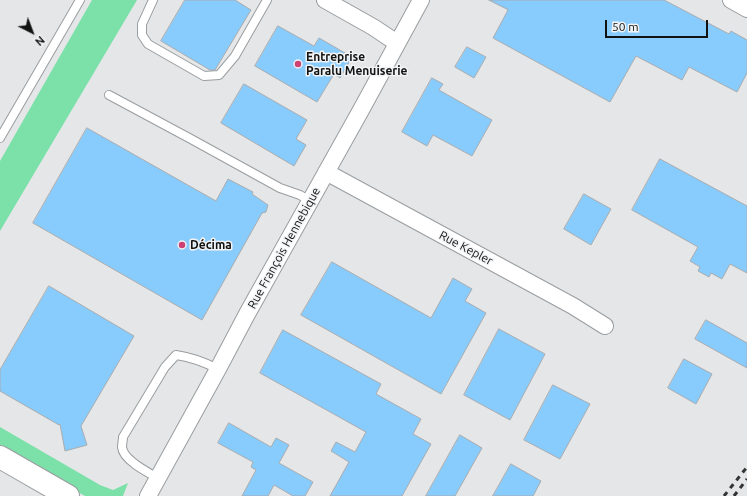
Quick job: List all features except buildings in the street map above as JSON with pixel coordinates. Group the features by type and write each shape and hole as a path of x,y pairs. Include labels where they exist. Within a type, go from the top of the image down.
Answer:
{"main road":[{"path":"0,457 68,496"}],"street":[{"path":"325,0 397,43"},
{"name":"Rue François Hennebique","path":"148,496 421,0"},
{"path":"731,0 747,9"},
{"name":"Rue Kepler","path":"326,172 573,306 605,326"}],"lane":[{"path":"0,138 80,0"},
{"path":"154,0 142,24 142,35 148,44 204,76 219,75 235,56 267,0"},
{"path":"109,95 280,188 300,195 310,201"},
{"path":"158,478 140,468 127,458 122,448 123,437 165,366 176,355 202,361 218,369"}],"green space":[{"path":"92,0 137,0 0,231 0,161"},
{"path":"0,427 100,485 113,490 128,483 123,496 85,496 0,448"}],"railway":[{"path":"724,496 747,467"},
{"path":"734,496 747,479"}],"place":[{"name":"Entreprise Paralu Menuiserie","path":"298,64"},
{"name":"Décima","path":"182,245"}]}
